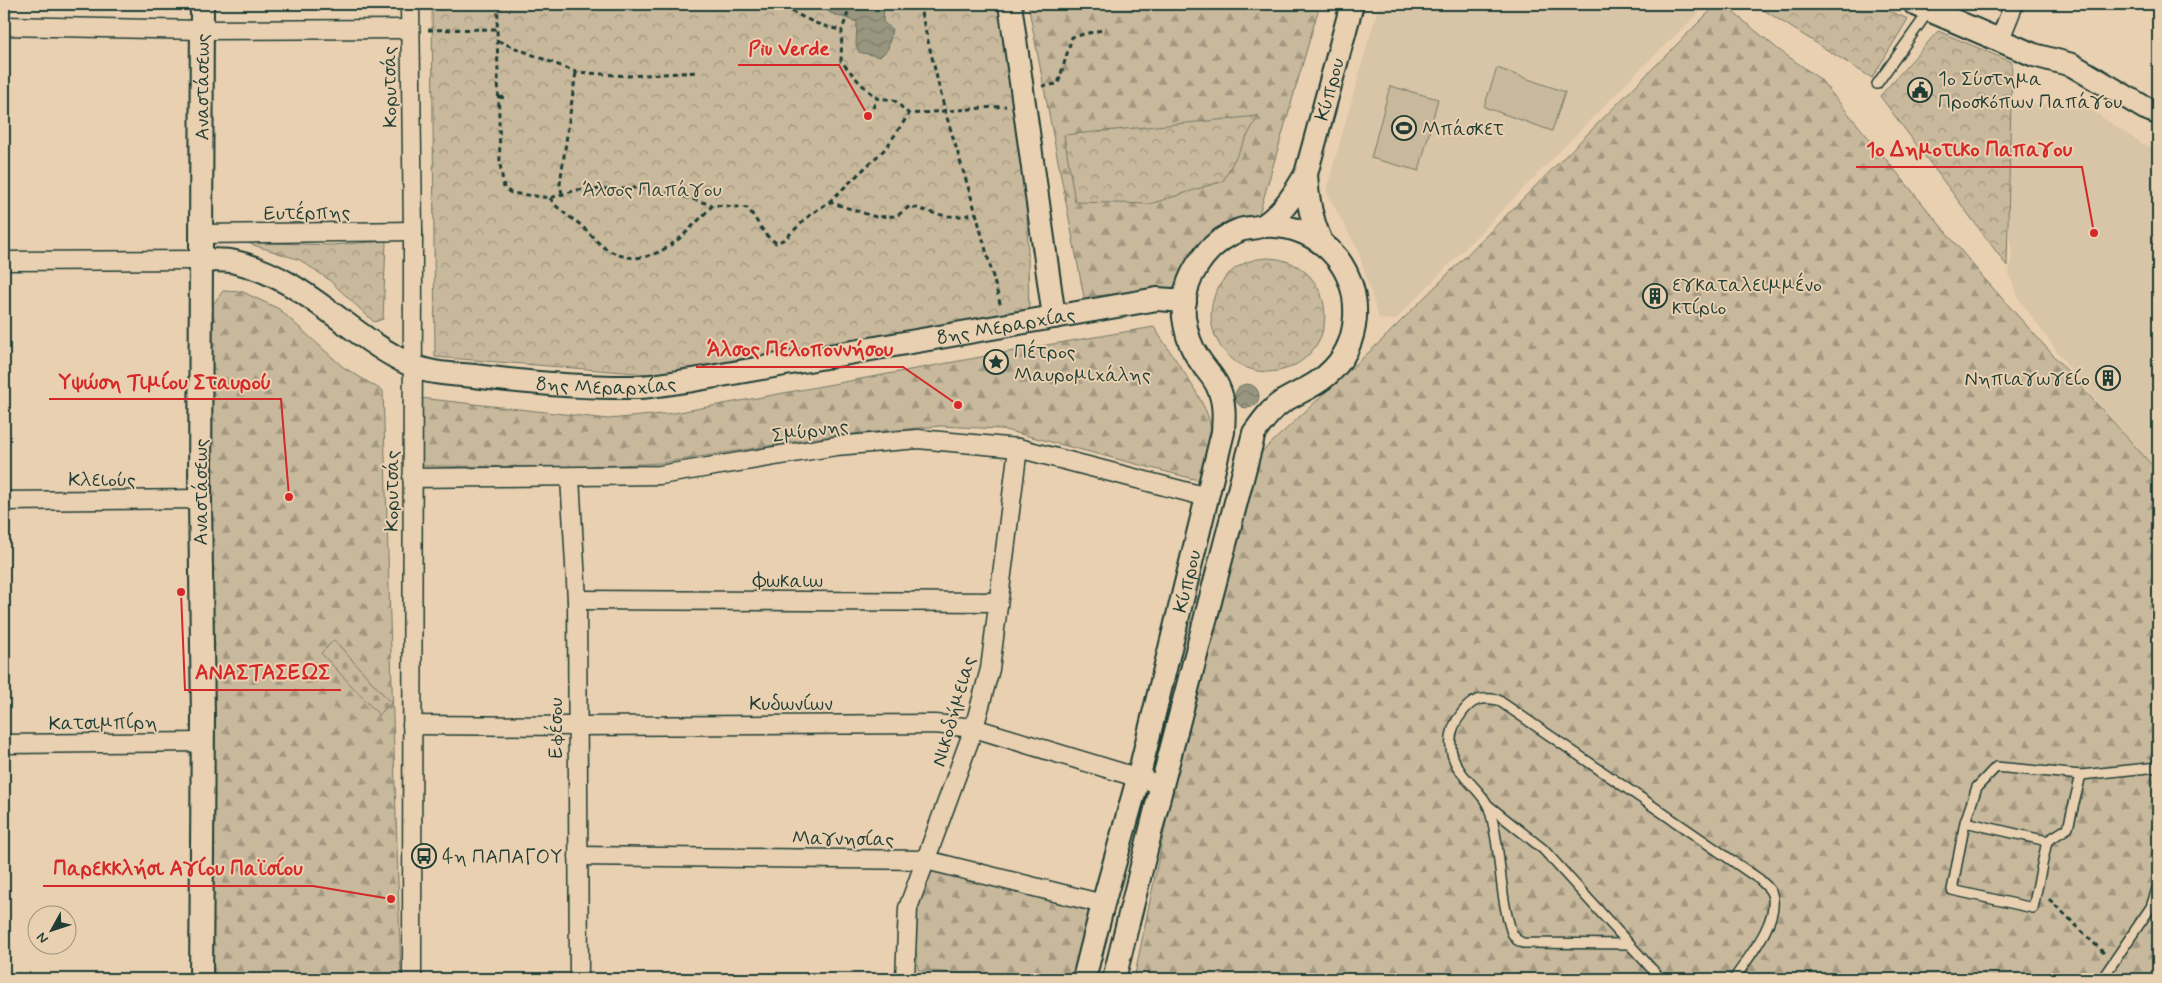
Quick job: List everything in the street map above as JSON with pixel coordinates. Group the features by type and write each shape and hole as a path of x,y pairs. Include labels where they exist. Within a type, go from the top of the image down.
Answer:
{"street":[{"name":"Αναστάσεως","path":"201,979 202,4"},
{"name":"Κορυτσάς","path":"410,4 413,231 412,979"},
{"path":"1010,4 1054,317"},
{"name":"Κύπρου","path":"1264,226 1281,212 1292,199 1306,174 1352,4"},
{"path":"2000,39 2014,4"},
{"path":"1922,7 2034,55 2072,65 2136,103 2158,112"},
{"path":"4,26 202,30 409,29"},
{"name":"Κύπρου","path":"1306,174 1307,199 1312,222 1321,242"},
{"name":"Κύπρου","path":"1084,979 1138,779 1223,432 1223,400 1218,386 1191,345 1186,330 1185,301 1188,284 1195,269 1215,245 1228,236 1242,230 1264,226 1289,227 1321,242 1343,266 1350,281 1354,298 1356,314 1353,331 1344,354 1328,374 1315,384 1280,403 1263,420 1254,433 1162,785 1114,979"},
{"name":"Ευτέρπης","path":"201,234 413,231"},
{"path":"4,260 201,260"},
{"name":"8ης Μεραρχίας","path":"201,260 234,262 268,273 303,292 381,349 413,366 434,371 513,381 600,387 642,387 693,380 1157,299 1185,301"},
{"name":"Σμύρνης","path":"412,478 660,475 836,446 918,439 1018,448 1207,497"},
{"name":"Νικοδήμειας","path":"905,979 905,935 908,908 974,728 990,669 1018,448"},
{"name":"Εφέσου","path":"570,477 577,600 576,726 579,979"},
{"name":"Κλειούς","path":"4,501 200,499"},
{"name":"Φωκαιω","path":"577,600 998,602"},
{"name":"Κυδωνίων","path":"412,724 576,726 935,724 974,728 1162,785"},
{"name":"Κατσιμπίρη","path":"4,744 202,742"},
{"name":"Μαγνησίας","path":"578,856 926,860 1103,904"}],"lane":[{"path":"1877,84 1922,7"},
{"path":"1662,979 1543,849 1488,806 1460,771 1449,745 1450,733 1458,717 1468,704 1477,698 1498,700 1759,878 1771,892 1774,905 1764,935 1734,979"},
{"path":"2081,775 2068,828 2048,841 2033,908 1952,890 1964,822 1976,787 1996,767 2081,775 2158,767"},
{"path":"1488,806 1510,925 1517,940 1523,943 1630,944"},
{"path":"1964,822 2048,841"},
{"path":"2102,979 2151,907 2158,886"}],"path":[{"path":"501,4 498,11 497,29 500,170 504,188 511,193 550,198 577,190 638,188 675,194 713,205 748,208 766,235 776,243 785,239 811,214 830,202 886,148 909,114"},
{"path":"787,4 787,8 801,17 828,28 842,30"},
{"path":"851,4 842,30 841,62 877,98 894,100 909,114 979,107 1023,97 1058,84 1072,37 1106,30"},
{"path":"919,4 945,111 976,213 1006,325"},
{"path":"429,30 497,29"},
{"path":"498,41 576,72 628,76 698,72"},
{"path":"562,194 560,184 576,72"},
{"path":"499,97 505,98"},
{"path":"873,108 877,98"},
{"path":"550,198 558,210 582,226 610,251 629,257 656,255 684,236 713,205"},
{"path":"830,202 876,217 897,216 910,206 949,218 976,213"},
{"path":"2037,888 2114,962"}],"shaded area":[{"path":"1379,4 1708,4 1636,73 1395,320 1379,319 1358,250 1326,191"},
{"path":"2011,103 2083,105 2141,143 2158,150 2158,474 2070,369 2019,299 2009,274 2012,252 2009,236"}],"green space":[{"name":"Άλσος Παπάγου","path":"432,4 1001,4 1026,153 1029,312 661,375 435,357"},
{"path":"1028,4 1320,4 1257,221 1211,242 1171,289 1084,297"},
{"path":"1717,4 1723,4 1779,50 1820,79 1982,276 2158,472 2158,979 1134,979 1183,739 1254,459 1382,340"},
{"path":"1754,4 1873,4 1908,19 1872,78"},
{"path":"1938,31 2012,62 2007,266 1880,96"},
{"path":"1497,68 1565,92 1552,131 1484,107"},
{"name":"Μπάσκετ","path":"1390,86 1438,99 1419,171 1371,158"},
{"path":"1258,116 1223,181 1150,204 1075,202 1064,135"},
{"path":"386,241 383,319 374,322 328,279 300,260 244,242 330,245"},
{"path":"1268,258 1290,262 1309,274 1321,293 1325,315 1321,337 1309,356 1290,368 1268,372 1246,368 1227,356 1215,337 1211,315 1215,293 1227,274 1246,262"},
{"path":"223,291 243,292 279,309 343,367 383,391 401,977 202,979 213,304"},
{"path":"1154,327 1186,375 1202,403 1210,424 1211,431 1207,452 1198,480 1001,429 940,426 830,436 661,463 575,467 420,466 420,398 608,419 674,413"},
{"path":"334,640 391,703 379,715 321,653"},
{"path":"927,866 1092,910 1074,979 1022,979 918,970 912,916"}],"water":[{"path":"820,4 884,4 883,22 892,29 888,49 880,57 859,52 856,45 857,22 830,13"},
{"path":"1247,384 1255,388 1259,396 1255,404 1247,408 1239,404 1235,396 1239,388"}],"place":[{"name":"1ο Σύστημα Προσκόπων Παπάγου","path":"1920,90"},
{"name":"Piu Verde","path":"868,116"},
{"name":"Μπάσκετ","path":"1404,128"},
{"name":"1ο Δημοτικο Παπαγου","path":"2094,233"},
{"name":"εγκαταλειμμένο κτίριο","path":"1655,296"},
{"name":"Πέτρος Μαυρομιχάλης","path":"996,362"},
{"name":"Νηπιαγωγείο","path":"2108,378"},
{"name":"Άλσος Πελοποννήσου","path":"958,405"},
{"name":"Υψώση Τιμίου Σταυρού","path":"289,497"},
{"name":"ΑΝΑΣΤΑΣΕΩΣ","path":"181,592"},
{"name":"4η ΠΑΠΑΓΟΥ","path":"424,856"},
{"name":"Παρεκκλήσι Αγίου Παϊσίου","path":"391,899"}]}
